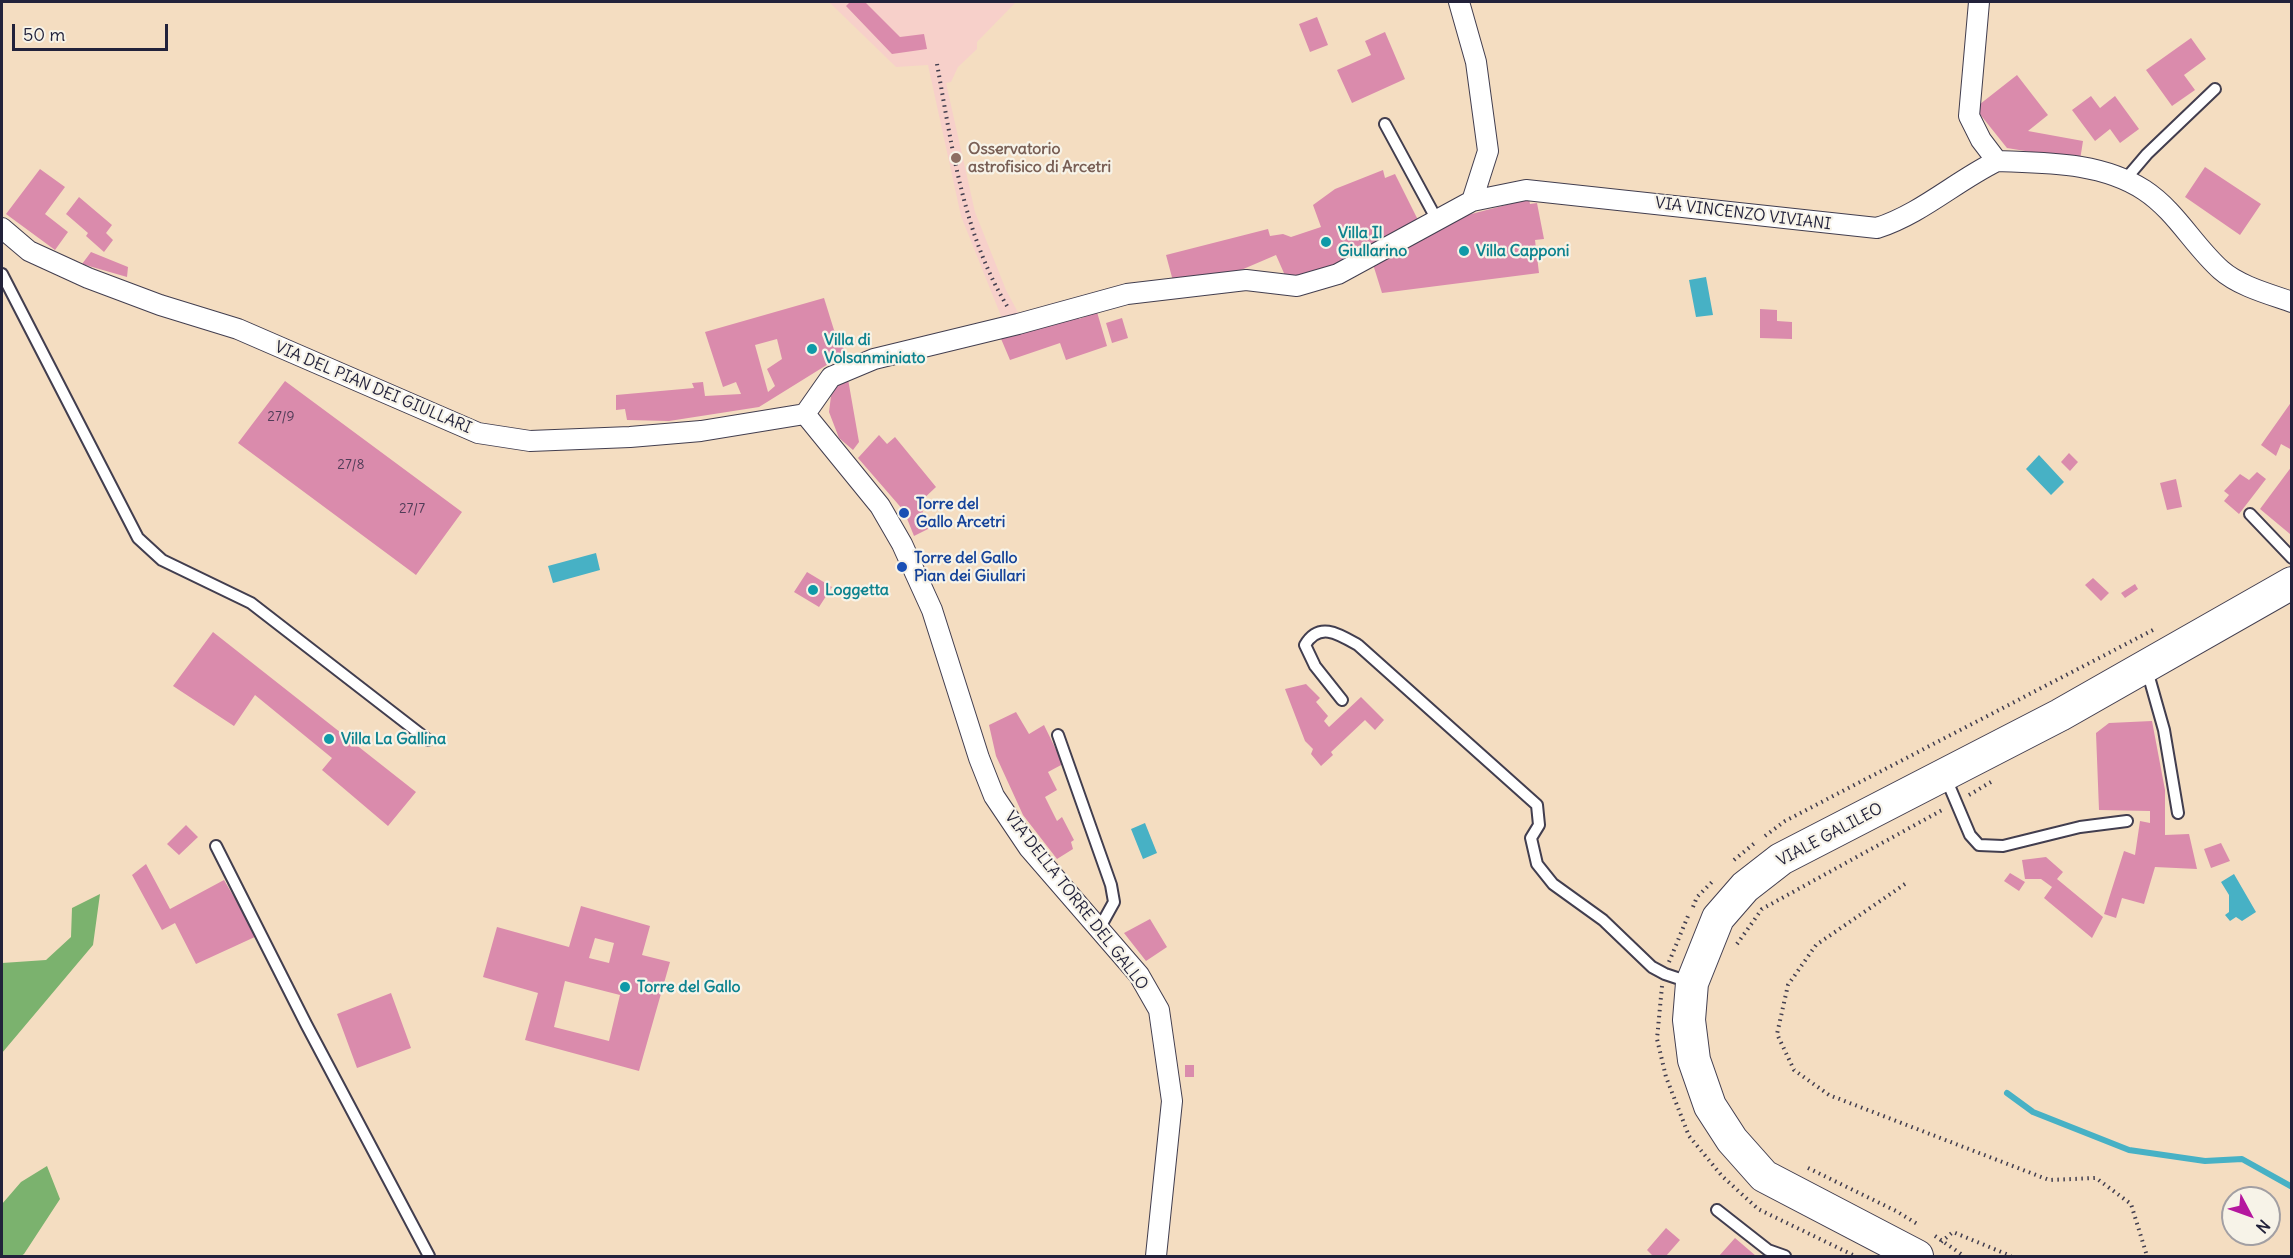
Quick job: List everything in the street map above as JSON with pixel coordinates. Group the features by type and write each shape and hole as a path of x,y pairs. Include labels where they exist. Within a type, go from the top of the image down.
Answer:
{"main road":[{"name":"VIALE GALILEO","path":"1919,1246 1764,1176 1732,1140 1710,1106 1694,1060 1689,1020 1678,979 1718,918 1745,887 1781,859 1822,836 1950,789 2146,667 2292,583"}],"street":[{"path":"805,414 831,377 874,359 1018,324 1126,294 1246,280 1297,286 1338,274 1472,201 1488,152 1476,62 1459,2"},
{"path":"1979,2 1970,116 1982,140 1997,161 2070,165 2102,171 2144,190 2176,217 2222,271 2253,288 2292,302"},
{"name":"VIA VINCENZO VIVIANI","path":"1472,201 1526,190 1877,228 1897,222 1972,173 1997,161"},
{"name":"VIA DEL PIAN DEI GIULLARI","path":"2,230 29,251 88,278 160,305 238,329 478,434 530,441 630,437 701,431 805,414"},
{"name":"VIA DELLA TORRE DEL GALLO","path":"805,414 880,506 912,563 932,610 979,758 994,796 1029,848 1139,975 1158,1010 1165,1043 1172,1101 1156,1257"}],"lane":[{"path":"2124,181 2147,154 2216,89"},
{"path":"1385,124 1437,220"},
{"path":"2,274 138,538 162,560 251,603 428,740"},
{"path":"2250,514 2292,558"},
{"path":"1342,700 1315,666 1305,645 1317,632 1324,630 1336,632 1358,645 1537,805 1539,825 1531,838 1537,864 1553,884 1603,920 1643,959 1678,979"},
{"path":"2146,667 2164,730 2178,813"},
{"path":"1058,735 1112,885 1114,902 1099,929"},
{"path":"1950,789 1970,835 1979,844 2003,846 2079,827 2127,822"},
{"path":"216,846 306,1024 429,1257"},
{"path":"1717,1210 1768,1250 1785,1257"}],"path":[{"path":"937,64 954,159 968,216 1000,294 1009,310"},
{"path":"1733,862 1785,821 2163,625"},
{"path":"1735,947 1762,909 1950,789 1998,778"},
{"path":"1718,876 1697,897 1678,979 1660,992 1657,1039 1666,1077 1689,1136 1722,1176 1758,1209 1855,1257"},
{"path":"1905,884 1816,945 1788,985 1777,1034 1794,1070 1829,1095 2049,1180 2096,1178 2131,1204 2147,1257"},
{"path":"1806,1167 1896,1211 1919,1246"},
{"path":"1919,1246 1943,1241 1953,1232 2011,1257"},
{"path":"1919,1246 1943,1241 1964,1257"}],"shaded area":[{"name":"Osservatorio astrofisico di Arcetri","path":"829,2 1016,2 977,42 977,49 958,67 951,82 946,83 975,212 1006,290 1020,316 1003,321 961,216 928,65 896,67"}],"green space":[{"path":"100,894 93,945 2,1053 2,963 46,960 71,937 72,908"},
{"path":"47,1166 60,1199 24,1254 2,1256 2,1204 21,1182"}],"water":[{"path":"1706,277 1713,315 1696,317 1689,280"},
{"path":"2039,455 2064,482 2051,495 2026,469"},
{"path":"596,553 600,570 553,583 548,566"},
{"path":"1145,823 1157,853 1143,859 1131,829"},
{"path":"2234,874 2256,912 2242,921 2236,917 2230,921 2225,915 2229,912 2229,895 2221,882"}],"building":[{"path":"850,2 865,2 900,37 924,34 927,49 892,54 846,6"},
{"path":"1317,17 1328,45 1310,52 1299,24"},
{"path":"1385,32 1405,79 1352,103 1337,70 1371,55 1365,41"},
{"path":"2191,38 2206,59 2184,75 2195,90 2172,106 2146,70"},
{"path":"2017,75 2048,115 2028,131 2083,141 2080,160 2007,148 1975,108"},
{"path":"2091,96 2100,108 2115,96 2139,129 2120,143 2110,129 2095,141 2072,110"},
{"path":"2205,167 2261,204 2240,235 2185,197"},
{"path":"40,169 65,187 45,214 68,232 55,250 6,214"},
{"path":"1383,170 1385,178 1395,174 1421,226 1331,272 1287,280 1276,255 1241,270 1173,281 1166,255 1268,229 1270,236 1283,234 1291,237 1321,227 1313,205 1335,189"},
{"path":"79,197 112,225 106,233 113,240 104,252 86,236 88,233 66,214"},
{"name":"Villa Capponi","path":"1529,199 1530,204 1537,203 1544,239 1535,240 1539,273 1382,293 1372,261 1456,218"},
{"path":"91,252 128,267 127,277 82,264"},
{"name":"Villa di Volsanminiato","path":"824,298 834,330 846,353 759,407 669,421 627,420 625,409 616,410 616,395 694,388 692,383 703,382 705,396 741,394 736,382 723,387 705,332","holes":["777,339 782,359 767,369 775,386 768,392 755,345"]},
{"path":"1760,309 1777,310 1777,321 1792,322 1792,339 1760,338"},
{"path":"1097,312 1107,346 1066,360 1060,343 1010,360 999,334 1078,313 1079,319"},
{"path":"1122,318 1128,338 1112,343 1106,323"},
{"path":"848,379 859,442 853,450 839,438 829,412 831,396 840,381"},
{"path":"285,381 462,512 416,575 238,443"},
{"path":"2292,401 2292,450 2281,444 2276,456 2261,445"},
{"path":"879,435 887,444 895,437 936,487 919,503 930,528 914,536 904,511 858,458"},
{"path":"2069,453 2078,462 2070,471 2061,462"},
{"path":"2292,466 2292,533 2290,534 2260,509"},
{"path":"2257,472 2266,479 2239,514 2224,501 2229,495 2224,491 2240,474 2249,480"},
{"path":"2176,479 2182,507 2167,510 2160,483"},
{"name":"Loggetta","path":"807,572 832,587 819,607 794,592"},
{"path":"2093,578 2109,593 2101,601 2085,585"},
{"path":"2135,584 2138,589 2125,598 2121,593"},
{"name":"Villa La Gallina","path":"213,632 416,792 388,826 322,770 332,758 255,695 234,726 173,686"},
{"path":"1306,684 1320,698 1316,702 1328,716 1324,721 1329,727 1361,697 1384,720 1375,730 1365,720 1331,752 1333,755 1321,766 1311,754 1313,749 1305,741 1285,689"},
{"path":"1016,712 1029,734 1044,725 1063,764 1048,772 1057,790 1045,797 1057,821 1062,817 1074,840 1071,842 1073,849 1057,859 1023,815 996,756 989,725"},
{"path":"2152,721 2165,790 2165,835 2189,834 2197,869 2155,867 2144,904 2122,898 2116,918 2104,914 2124,851 2135,855 2140,821 2150,823 2150,811 2099,810 2096,733 2109,723"},
{"path":"186,825 198,837 179,855 167,844"},
{"path":"2221,843 2230,861 2211,868 2204,849"},
{"path":"2046,857 2063,872 2057,879 2103,917 2092,938 2044,898 2052,887 2041,879 2025,879 2022,860"},
{"path":"146,864 170,909 224,880 257,936 196,964 175,923 162,930 132,875"},
{"path":"2010,873 2025,882 2019,891 2004,881"},
{"name":"Torre del Gallo","path":"581,906 650,926 642,955 670,962 639,1071 525,1040 538,993 483,977 497,927 569,947","holes":["595,938 614,943 609,963 589,958","565,981 620,995 609,1041 554,1027"]},
{"path":"1150,919 1167,947 1146,961 1124,933"},
{"path":"391,993 411,1048 357,1068 337,1014"},
{"path":"1185,1065 1194,1065 1194,1077 1185,1077"},
{"path":"1666,1228 1680,1240 1666,1256 1653,1256 1647,1250"},
{"path":"1735,1238 1756,1256 1719,1256"}],"waterway":[{"path":"2007,1093 2033,1112 2129,1150 2205,1161 2242,1159 2292,1187"}],"place":[{"name":"Osservatorio astrofisico di Arcetri","path":"956,158"},
{"name":"Villa Il Giullarino","path":"1326,242"},
{"name":"Villa Capponi","path":"1464,251"},
{"name":"Villa di Volsanminiato","path":"812,349"},
{"name":"Torre del Gallo Arcetri","path":"904,513"},
{"name":"Torre del Gallo Pian dei Giullari","path":"902,567"},
{"name":"Loggetta","path":"813,590"},
{"name":"Villa La Gallina","path":"329,739"},
{"name":"Torre del Gallo","path":"625,987"}]}
